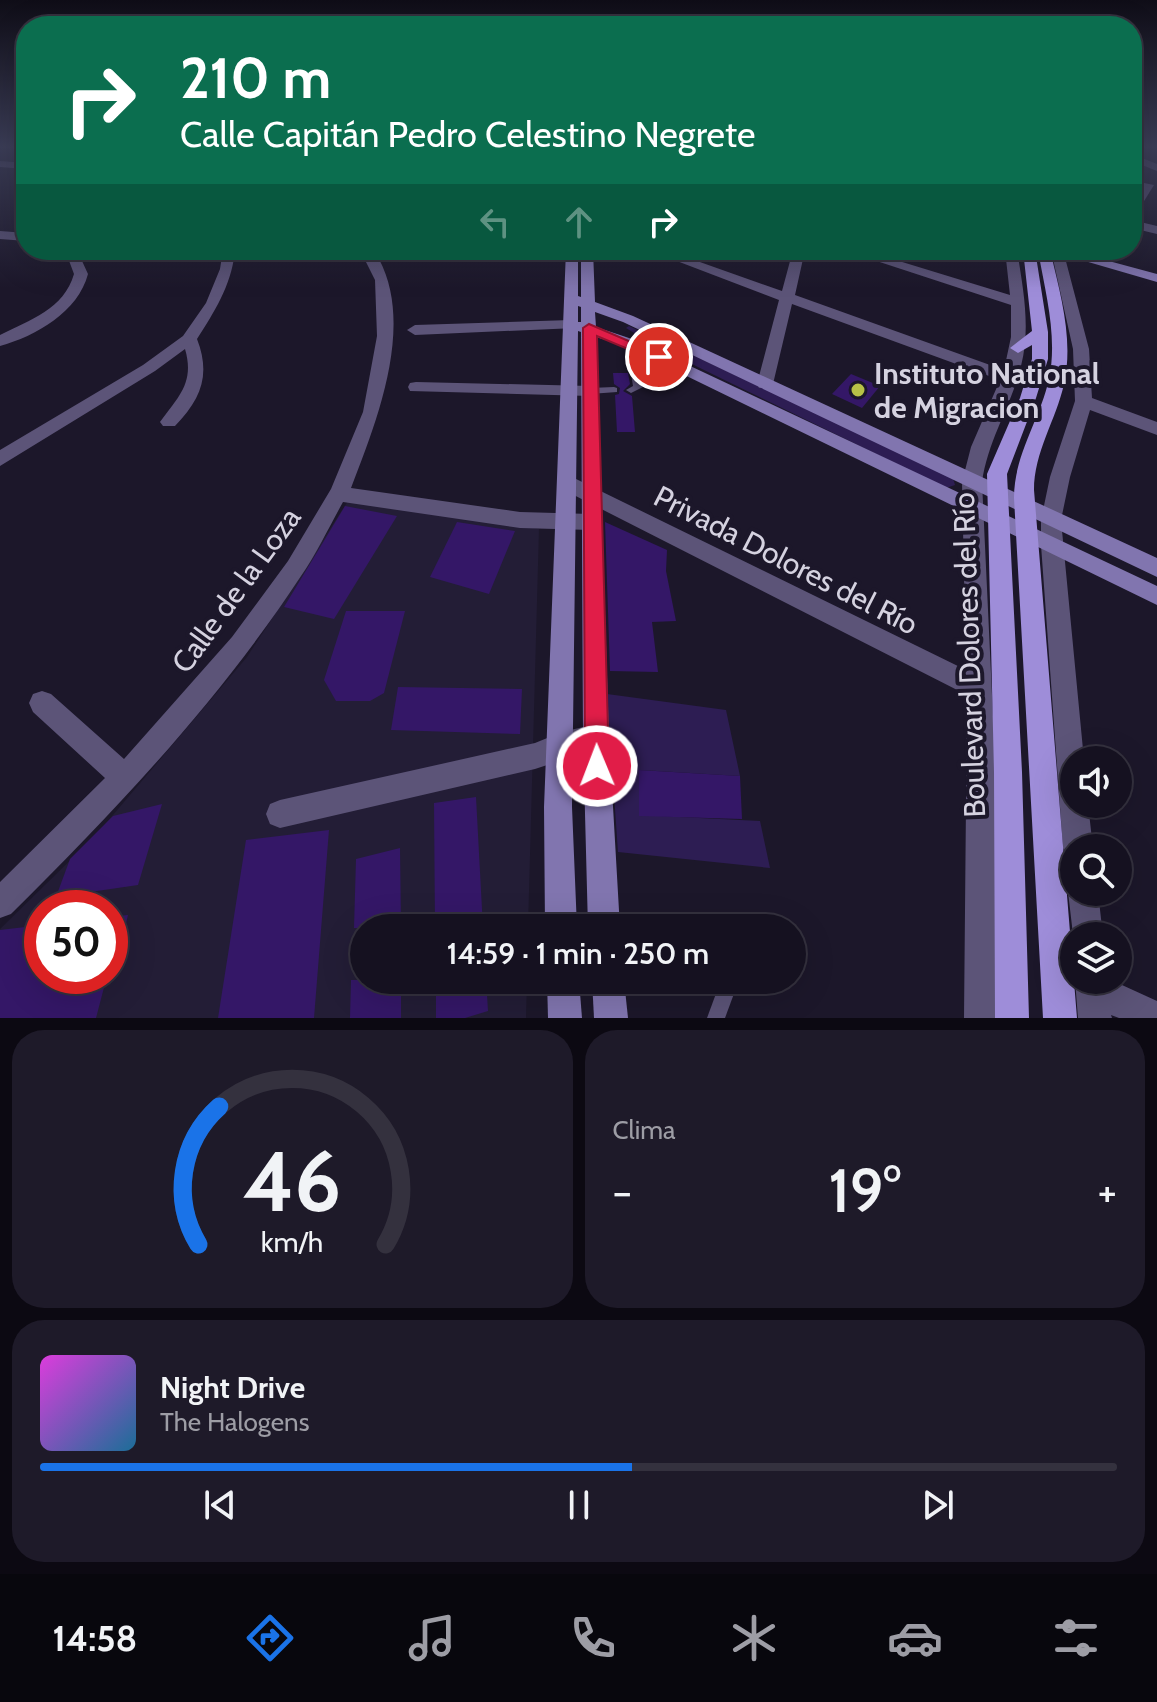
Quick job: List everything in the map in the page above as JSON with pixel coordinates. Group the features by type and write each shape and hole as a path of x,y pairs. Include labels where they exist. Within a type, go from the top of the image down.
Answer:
{"main road":[{"path":"574,260 582,315"},
{"path":"561,914 558,807 562,745 564,520 580,391 586,260"},
{"name":"Boulevard Dolores del Río","path":"1012,1018 987,517 997,494 1001,459 1040,359 1040,332 1030,260"},
{"name":"Boulevard Dolores del Río","path":"1024,508 1025,473 1059,367 1059,339 1046,260"},
{"path":"1092,260 1157,278"},
{"path":"582,315 624,319 997,494 1024,508 1044,534 1157,596"},
{"path":"582,315 630,343 987,517 1157,568"},
{"path":"624,319 617,327 630,343"},
{"path":"1018,348 1040,332"},
{"path":"580,391 591,495 603,914"},
{"path":"1044,534 1060,1018"},
{"path":"564,994 565,1018"},
{"path":"609,994 611,1018"}],"street":[{"path":"0,341 47,316 73,296 81,274 75,260"},
{"path":"0,459 149,368 189,339 213,303 228,260"},
{"name":"Calle de la Loza","path":"0,903 170,729 266,609 339,494 370,417 384,354 383,280 372,260"},
{"path":"683,260 1009,377"},
{"path":"765,384 797,260"},
{"path":"881,260 1017,302"},
{"path":"981,1018 982,780 979,689 987,517 972,482 979,444 1009,377 1018,348 1012,260"},
{"path":"1059,260 1081,349 1084,401 1044,534 1068,746"},
{"path":"415,330 582,315"},
{"path":"169,422 188,404 195,388 196,353 189,339"},
{"path":"416,387 580,391"},
{"path":"1084,401 1157,429"},
{"name":"Privada Dolores del Río","path":"567,483 979,689"},
{"path":"339,494 520,520 591,522"},
{"path":"42,703 124,777"},
{"path":"280,814 535,756 562,745 596,737"},
{"path":"1092,995 1156,1018"}],"lane":[{"path":"630,343 638,387 631,390"},
{"path":"580,391 614,390"},
{"path":"716,1018 725,994"}],"shaded area":[{"path":"629,326 952,475 955,485 946,488 657,347 626,328"},
{"path":"348,501 539,529 528,914 350,914 350,994 527,994 526,1018 0,1018 0,929 24,906 24,994 128,994 128,890 40,890 96,835 247,657"},
{"path":"607,694 726,710 740,776 640,770 639,815 760,821 770,868 618,852"}],"building":[{"path":"613,373 628,373 630,384 623,391 632,396 635,432 617,432 615,395 619,394 620,388 614,384"},
{"name":"Instituto National de Migracion","path":"851,374 880,386 862,408 832,394"},
{"path":"345,506 397,516 334,619 284,607"},
{"path":"457,522 515,531 489,594 430,577"},
{"path":"605,522 667,550 666,571 676,621 652,622 658,672 610,671"},
{"path":"346,611 405,611 384,693 370,701 336,701 324,680"},
{"path":"398,687 522,689 520,734 391,730"},
{"path":"639,770 740,776 742,819 639,816"},
{"path":"476,797 482,914 435,914 434,803"},
{"path":"162,804 138,885 104,890 59,890 70,859 113,816"},
{"path":"329,830 314,1018 218,1018 246,840"},
{"path":"400,848 401,914 354,914 356,859"},
{"path":"24,927 24,994 102,994 96,1018 0,1018 0,930"},
{"path":"351,994 401,994 401,1018 350,1018"},
{"path":"436,994 487,994 488,1011 465,1018 436,1018"}],"place":[{"name":"Instituto National de Migracion","path":"858,390"}],"route":[{"path":"597,766 589,328 659,357"}]}
